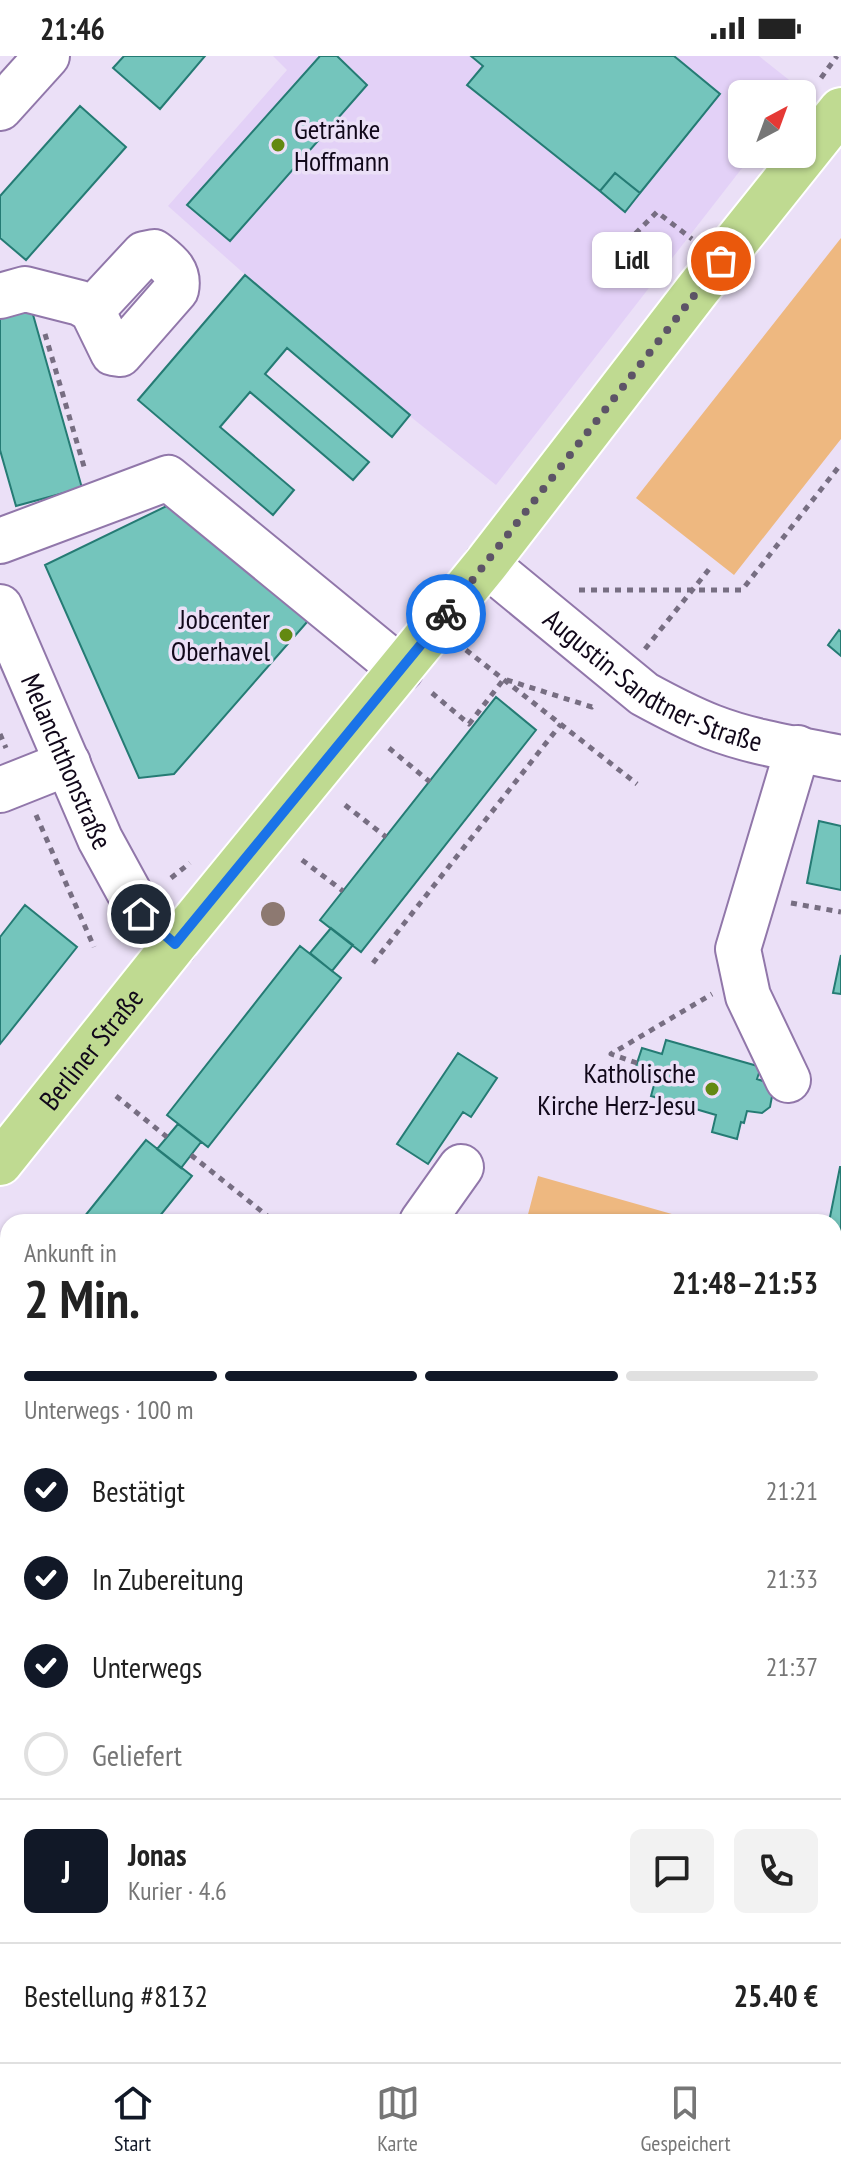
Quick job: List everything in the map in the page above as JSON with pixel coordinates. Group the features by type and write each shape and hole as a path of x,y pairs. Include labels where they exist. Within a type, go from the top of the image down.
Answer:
{"main road":[{"name":"Berliner Straße","path":"0,1163 175,944 416,681 486,564 841,110"}],"street":[{"path":"0,108 47,56"},
{"path":"16,293 80,303 92,310"},
{"path":"0,541 168,478 416,681"},
{"name":"Augustin-Sandtner-Straße","path":"486,564 644,694 712,727 841,758"},
{"name":"Melanchthonstraße","path":"0,607 100,839 141,914 175,944"},
{"path":"788,1080 748,996 738,949 798,748"},
{"path":"11,786 68,763"},
{"path":"428,1214 461,1167"}],"path":[{"path":"610,259 657,212 721,261"},
{"path":"16,293 95,505"},
{"path":"571,590 742,590 841,464"},
{"path":"639,656 710,568"},
{"path":"466,650 637,784"},
{"path":"416,681 471,726 504,679"},
{"path":"504,679 592,707"},
{"path":"373,963 561,724"},
{"path":"0,734 11,786 94,947"},
{"path":"389,748 430,782"},
{"path":"345,805 386,837"},
{"path":"302,860 343,891"},
{"path":"782,901 841,912"},
{"path":"637,1063 611,1054 744,975"},
{"path":"116,1096 167,1137"},
{"path":"191,1155 265,1214"}],"shaded area":[{"path":"273,56 759,56 789,80 728,80 728,168 742,168 496,485 357,374 168,206 287,70"},
{"path":"841,238 841,439 734,575 636,498"},
{"path":"538,1176 672,1214 528,1214"}],"building":[{"path":"124,56 205,56 160,109 113,68"},
{"name":"Getränke Hoffmann","path":"320,56 337,56 367,85 230,241 187,205"},
{"path":"471,56 674,56 720,94 640,193 615,173 600,191 467,85 483,66"},
{"path":"80,106 126,147 26,260 0,238 0,196"},
{"path":"615,173 640,193 625,212 600,191"},
{"path":"245,275 410,415 392,437 287,348 265,374 369,462 353,480 250,392 220,427 294,490 273,515 138,400"},
{"path":"30,304 82,488 16,506 0,450 0,312"},
{"path":"177,501 314,614 174,774 139,778 45,565"},
{"path":"839,630 841,632 841,656 828,645"},
{"path":"496,697 536,730 361,952 320,920"},
{"path":"819,821 841,826 841,890 807,883"},
{"path":"25,905 77,947 0,1044 0,937"},
{"path":"331,928 353,945 332,971 310,953"},
{"path":"300,946 341,978 208,1147 167,1115"},
{"path":"841,955 841,994 833,993"},
{"name":"Katholische Kirche Herz-Jesu","path":"666,1040 761,1067 757,1079 766,1082 773,1091 770,1107 762,1113 747,1111 737,1139 712,1132 716,1115 651,1096 654,1085 633,1078 637,1063 642,1048 662,1054"},
{"path":"458,1053 497,1078 471,1117 463,1112 428,1164 397,1144"},
{"path":"178,1124 201,1142 181,1168 157,1149"},
{"path":"146,1140 192,1176 161,1214 86,1214"},
{"path":"840,1167 841,1167 841,1214 831,1214"}],"way so far":[{"path":"446,614 721,261"}],"place":[{"name":"Getränke Hoffmann","path":"278,145"},
{"name":"Lidl","path":"721,261"},
{"name":"Jobcenter Oberhavel","path":"286,635"},
{"name":"Katholische Kirche Herz-Jesu","path":"712,1089"}],"route":[{"path":"141,914 175,944 446,614"}]}
